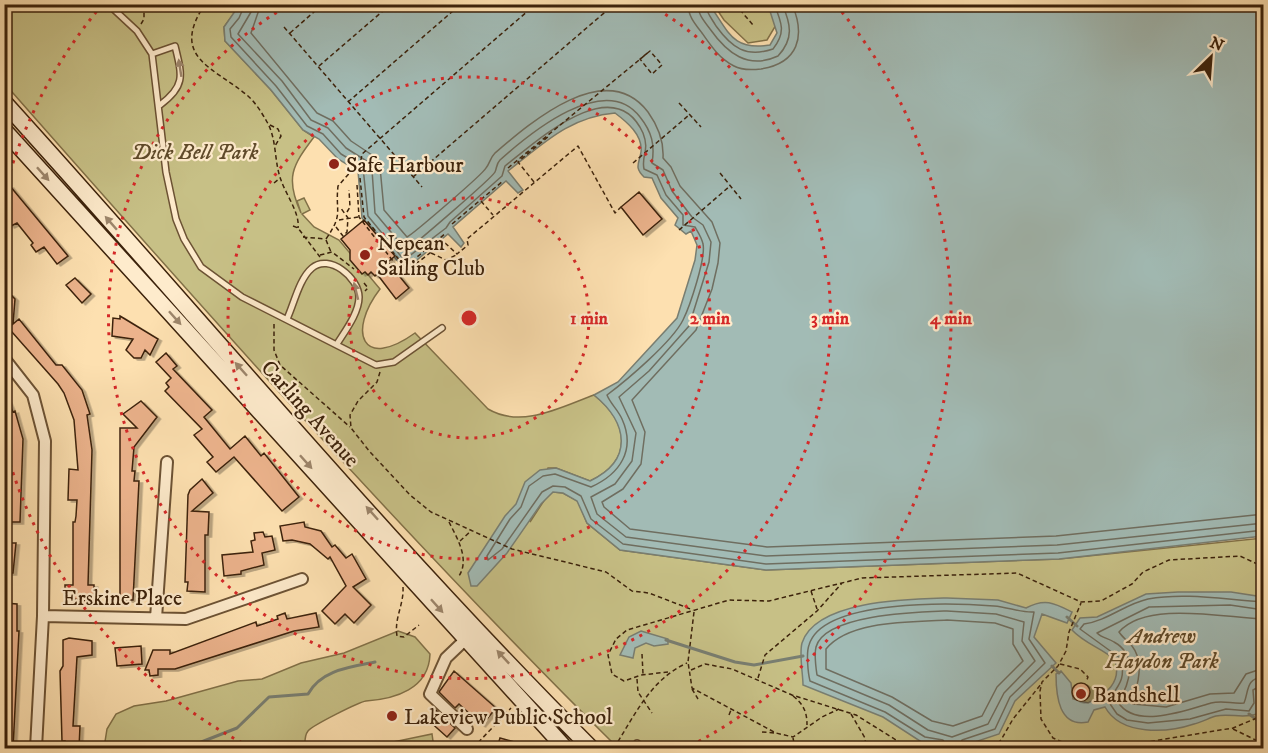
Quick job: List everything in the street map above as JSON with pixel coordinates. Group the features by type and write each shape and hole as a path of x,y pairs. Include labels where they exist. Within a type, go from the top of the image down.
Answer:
{"main road":[{"name":"Carling Avenue","path":"4,102 461,612 591,748"},
{"name":"Carling Avenue","path":"4,130 467,638 555,745"}],"street":[{"path":"4,358 33,395 41,417 45,441 43,616 36,748"},
{"path":"156,618 167,462"},
{"name":"Erskine Place","path":"43,616 186,619 302,579"},
{"path":"467,638 446,658 430,694 467,729"}],"lane":[{"path":"108,4 137,31 152,54 160,105 166,172 176,219 184,239 201,267 242,297 376,364 394,362 402,358 442,327"},
{"path":"152,54 175,46 179,62 181,78 179,87 175,94 160,105"},
{"path":"287,319 310,269 321,264 332,265 347,273 356,284 359,296 355,311 337,344"}],"path":[{"path":"137,31 144,19 144,4"},
{"path":"196,4 199,12"},
{"path":"205,4 199,12 191,41 202,65 250,98 269,124 280,178 297,217 298,228 319,256 321,264"},
{"path":"290,34 323,4"},
{"path":"318,67 391,4"},
{"path":"348,102 461,4"},
{"path":"326,239 338,220 337,194 341,180 361,160 362,154 536,4"},
{"path":"735,4 753,25"},
{"path":"413,177 611,7"},
{"path":"284,27 422,187"},
{"path":"650,51 662,65 652,74 640,59 650,51"},
{"path":"508,168 650,51"},
{"path":"679,103 701,127"},
{"path":"633,163 689,116"},
{"path":"269,124 278,129 281,136 274,147"},
{"path":"535,183 518,162 550,137 548,136"},
{"path":"431,252 435,257 446,260 457,254 468,245 467,239 578,146 615,213 621,207"},
{"path":"720,173 741,199"},
{"path":"274,183 280,178"},
{"path":"360,178 364,217 405,267"},
{"path":"452,224 503,181"},
{"path":"357,184 359,217 404,274 444,242 457,254"},
{"path":"679,230 730,186"},
{"path":"346,213 350,207 349,190"},
{"path":"481,200 495,217"},
{"path":"335,226 343,236 347,232 348,218 339,206"},
{"path":"338,220 359,217"},
{"path":"293,226 298,228"},
{"path":"400,271 446,233"},
{"path":"303,237 326,239"},
{"path":"326,239 332,252"},
{"path":"276,313 274,350 280,365 351,428 370,453 410,495 431,512 512,549 606,572 632,591 649,593 694,611"},
{"path":"351,428 350,415 358,401 377,382 380,371 376,364"},
{"path":"448,521 464,559 464,569 459,576"},
{"path":"458,542 472,529"},
{"path":"668,672 643,675 624,681 612,674 608,655 616,639 627,630 729,600 768,601 862,578 1017,573 1081,602 1101,601 1115,595 1143,572 1169,560 1240,556 1263,567"},
{"path":"396,580 403,587 404,598 395,620 397,636 404,637 418,625"},
{"path":"758,679 763,658 817,611 843,582"},
{"path":"810,590 817,611"},
{"path":"992,748 1001,740 1012,719 1059,665 1066,651 1070,627 1081,602"},
{"path":"694,611 688,662 692,688 698,699"},
{"path":"642,654 643,675"},
{"path":"614,748 642,699 668,672 688,662"},
{"path":"690,670 705,664 732,669 792,695 850,713 874,725 909,748"},
{"path":"1059,665 1080,669 1088,677 1086,682"},
{"path":"637,678 638,692 652,712"},
{"path":"1042,682 1041,719 1053,738 1076,748"},
{"path":"692,688 776,733"},
{"path":"792,695 807,713 807,726"},
{"path":"472,748 516,704"},
{"path":"729,715 732,709"},
{"path":"793,737 807,726 839,709"},
{"path":"850,713 865,738 866,748"},
{"path":"1129,748 1147,742 1233,728 1263,715"},
{"path":"1233,728 1263,744"},
{"path":"762,732 793,737"},
{"path":"793,737 795,748"}],"green space":[{"path":"4,5 240,5 224,27 225,41 271,90 303,130 314,137 300,156 293,173 293,190 301,213 297,201 304,198 310,210 302,214 314,227 339,240 380,289 364,319 365,341 372,347 383,348 397,344 415,333 488,409 501,415 528,417 555,410 594,395 614,417 620,429 622,441 620,452 614,463 590,481 556,468 548,468 530,522 547,496 553,492 563,493 578,501 587,523 620,550 766,570 1059,559 1263,538 1263,748 618,748 538,668 382,504 230,338 5,84"},
{"path":"714,5 771,5 779,20 767,40 748,43 724,20"},
{"path":"398,631 415,637 430,654 424,676 409,690 388,698 362,702 318,724 308,731 305,748 104,748 107,729 116,714 134,706 166,701 238,681 262,679 301,663 344,653"},
{"path":"432,734 434,748 389,748 388,743"}],"water":[{"path":"240,4 709,4 733,37 747,45 757,46 770,45 777,33 768,5 1263,5 1263,536 1059,559 766,570 620,550 587,523 577,501 563,493 553,492 541,504 507,553 477,586 471,586 468,573 505,516 516,504 525,482 540,470 556,468 590,481 614,463 620,452 619,429 614,417 594,395 618,382 677,318 695,260 697,245 691,231 686,234 675,225 678,218 661,198 652,178 644,177 639,171 641,146 637,135 615,113 584,120 557,133 508,171 523,190 518,193 506,181 453,227 464,243 461,247 448,234 405,270 362,218 358,171 338,159 319,139 303,130 271,90 225,41 224,27"},
{"path":"1231,592 1263,597 1263,688 1258,693 1260,703 1257,714 1216,716 1183,727 1158,730 1145,730 1122,723 1105,707 1094,710 1088,722 1078,723 1065,715 1058,700 1056,674 1061,671 1071,683 1073,699 1088,703 1111,687 1116,675 1115,660 1072,630 1080,618 1097,617 1146,594"},
{"path":"947,598 998,600 1026,608 1044,602 1072,612 1067,623 1042,614 1034,637 1056,663 1015,701 999,734 957,748 923,743 883,717 803,685 802,643 811,629 825,618 844,610 889,601"},
{"path":"641,631 668,639 668,644 654,646 646,643 635,648 633,658 620,655 629,637"}],"building":[{"path":"10,186 68,256 57,264 44,247 36,252 31,245 33,243 17,223 11,226 6,220 4,190"},
{"path":"639,192 662,219 643,235 621,207"},
{"path":"364,220 395,256 388,262 409,288 396,299 377,274 375,276 371,272 368,275 365,272 362,274 350,260 350,250 341,239"},
{"path":"75,278 91,294 82,303 66,285"},
{"path":"4,293 10,294 15,299 13,324 19,319 56,365 62,365 82,390 90,414 87,415 92,450 88,585 94,585 94,599 89,599 89,601 65,598 65,585 73,585 73,522 75,522 77,500 68,500 69,469 78,470 74,420 64,393 58,384 4,323"},
{"path":"120,316 158,339 150,355 145,350 141,358 134,358 126,350 133,339 112,336 113,318 120,319"},
{"path":"166,353 177,366 173,369 212,410 204,417 230,449 245,436 261,456 264,453 299,497 282,511 234,457 216,472 207,462 213,457 194,435 202,429 165,391 169,387 166,383 171,378 156,362"},
{"path":"4,392 13,412 15,411 23,439 20,522 6,522 4,486 7,486 8,440 4,429"},
{"path":"141,401 157,417 134,447 132,471 135,471 134,481 139,481 133,600 120,600 120,428 137,428 123,414"},
{"path":"202,479 213,493 192,511 209,512 208,535 205,535 205,592 187,591 188,582 185,582 188,495"},
{"path":"304,522 305,527 321,531 332,547 335,545 346,558 352,554 366,579 353,587 371,605 354,623 345,614 335,624 322,611 346,586 330,557 328,559 310,544 292,540 283,541 280,526"},
{"path":"263,532 265,537 272,536 275,550 262,553 264,565 241,571 241,574 224,576 222,555 253,552 251,541 255,540 254,533"},
{"path":"4,543 16,543 13,573 4,573"},
{"path":"4,603 17,604 17,631 19,631 13,748 4,748"},
{"path":"285,613 287,619 316,613 319,627 294,631 175,669 158,669 158,675 150,676 149,670 145,670 153,650 170,650 170,654 256,622 257,626 278,619 277,616"},
{"path":"69,638 92,641 92,655 77,657 73,726 80,726 79,748 65,748 65,741 62,741 60,671 63,666 63,640"},
{"path":"141,646 142,664 117,666 115,648"},
{"path":"454,671 496,708 482,725 459,704 455,708 439,692"},
{"name":"Bandshell","path":"1081,683 1088,685 1090,692 1088,699 1081,701 1074,699 1072,692 1074,685"},
{"path":"436,710 455,728 447,737 428,720"},
{"path":"500,738 529,746 528,748 497,748"}],"waterway":[{"path":"1067,617 1077,626"},
{"path":"666,640 735,662 754,665 803,656"},
{"path":"186,748 237,728 269,697 308,694 320,680 328,675 346,668 375,662"},
{"path":"1052,666 1059,673"},
{"path":"1249,714 1264,725"}],"place":[{"name":"Safe Harbour","path":"334,164"},
{"name":"Nepean Sailing Club","path":"365,255"},
{"name":"Bandshell","path":"1081,694"},
{"name":"Lakeview Public School","path":"392,716"}],"park label":[{"name":"Dick Bell Park","path":"195,151"},
{"name":"Andrew Haydon Park","path":"1162,648"}]}
